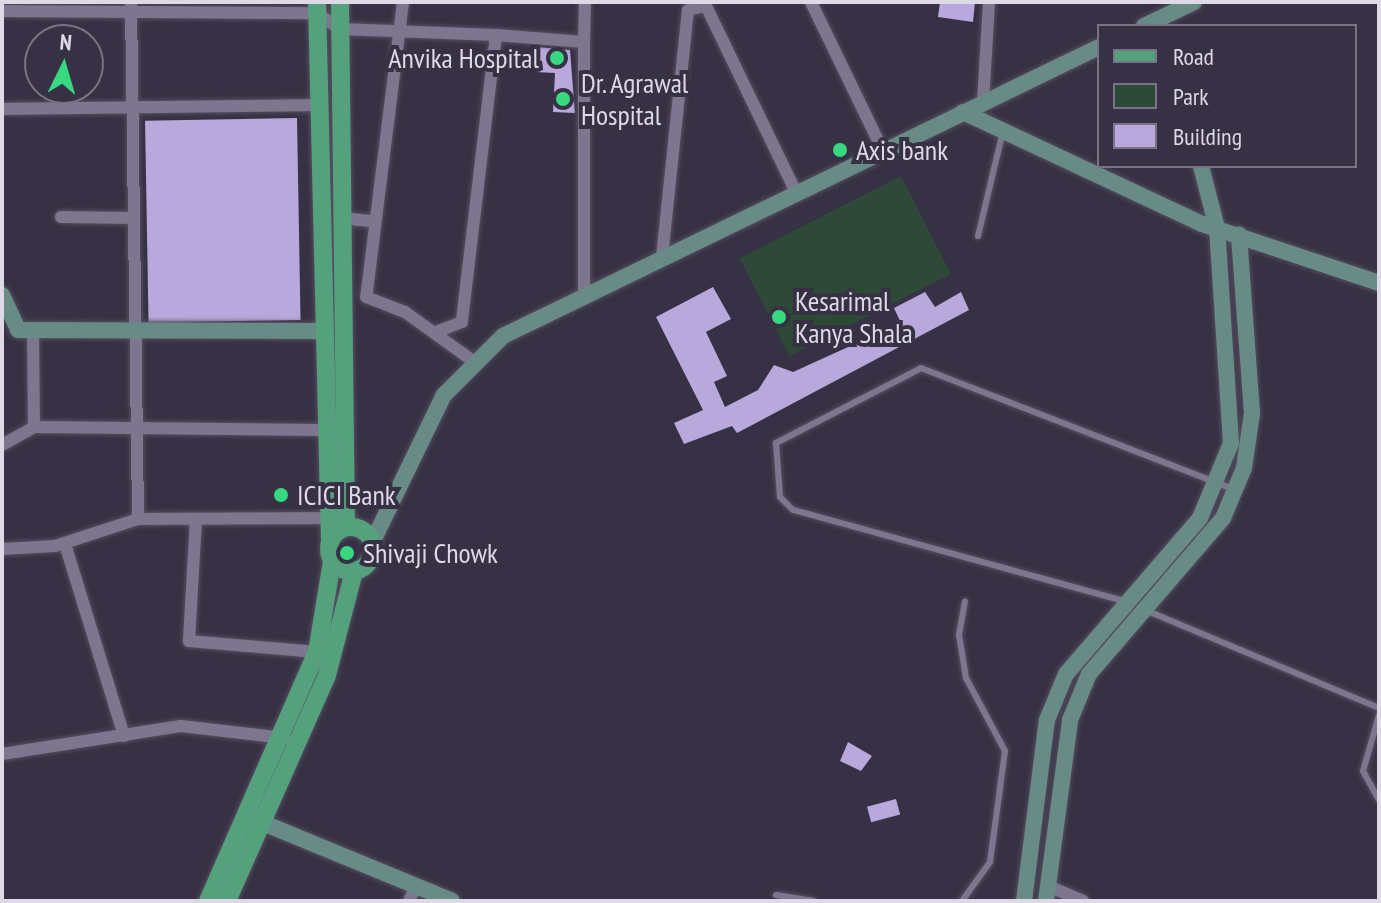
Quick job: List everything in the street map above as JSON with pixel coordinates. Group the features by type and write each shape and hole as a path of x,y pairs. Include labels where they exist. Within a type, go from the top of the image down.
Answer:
{"main road":[{"path":"227,901 317,652 332,561 330,540 341,518 340,2"},
{"path":"1165,21 1194,2"},
{"path":"317,7 319,331 323,430 341,518"},
{"path":"208,901 254,820 332,661 354,571 368,563 376,536 444,395 503,336 1097,48"},
{"path":"963,112 1002,135 1217,228 1379,283"},
{"path":"1024,901 1047,720 1066,674 1200,518 1218,482 1231,443 1233,397 1217,228 1202,168"},
{"path":"1047,894 1070,720 1089,674 1223,518 1237,490 1252,413 1239,234"},
{"path":"2,295 9,326 18,330 135,333 319,331"},
{"path":"341,518 376,536"},
{"path":"332,561 354,571"},
{"path":"254,820 412,894 452,901"}],"street":[{"path":"366,297 373,221 403,2"},
{"path":"584,295 585,2"},
{"path":"811,2 883,151"},
{"path":"983,103 989,2"},
{"path":"662,257 688,6 707,3 796,192"},
{"path":"2,11 317,7 340,29 399,27 584,42"},
{"path":"131,8 138,519"},
{"path":"434,333 462,322 496,35"},
{"path":"2,109 318,105"},
{"path":"61,217 134,218"},
{"path":"342,218 373,221"},
{"path":"342,299 366,297 434,333 476,363"},
{"path":"33,331 34,427"},
{"path":"2,445 34,427 137,425 323,430"},
{"path":"2,549 65,544 138,519 341,518"},
{"path":"196,519 189,641 317,652"},
{"path":"65,544 124,736"},
{"path":"2,754 181,726 284,738"},
{"path":"1047,894 1083,901"}],"lane":[{"path":"978,236 1002,135"},
{"path":"1237,490 921,368 776,443 780,497 793,510 1129,602 1379,708"},
{"path":"962,901 990,862 1005,751 966,678 959,635 965,602"},
{"path":"1379,715 1363,771 1379,800"},
{"path":"776,895 814,901"}],"green space":[{"path":"901,176 951,274 790,356 740,258"}],"building":[{"path":"940,2 975,2 973,22 938,17"},
{"path":"537,47 570,50 575,113 553,112 555,73 536,72"},
{"path":"297,118 301,320 149,323 145,121"},
{"path":"713,287 731,319 706,332 727,376 714,382 725,407 758,390 774,365 793,372 901,323 894,308 925,292 935,307 961,292 969,310 737,433 732,426 684,444 674,423 703,410 656,317"},
{"path":"848,742 872,756 861,771 840,761"},
{"path":"896,799 900,814 871,822 867,807"}],"place":[{"name":"Anvika Hospital","path":"557,58"},
{"name":"Dr. Agrawal Hospital","path":"563,99"},
{"name":"Axis bank","path":"840,150"},
{"name":"Kesarimal Kanya Shala","path":"779,317"},
{"name":"ICICI Bank","path":"281,495"},
{"name":"Shivaji Chowk","path":"347,553"}]}
